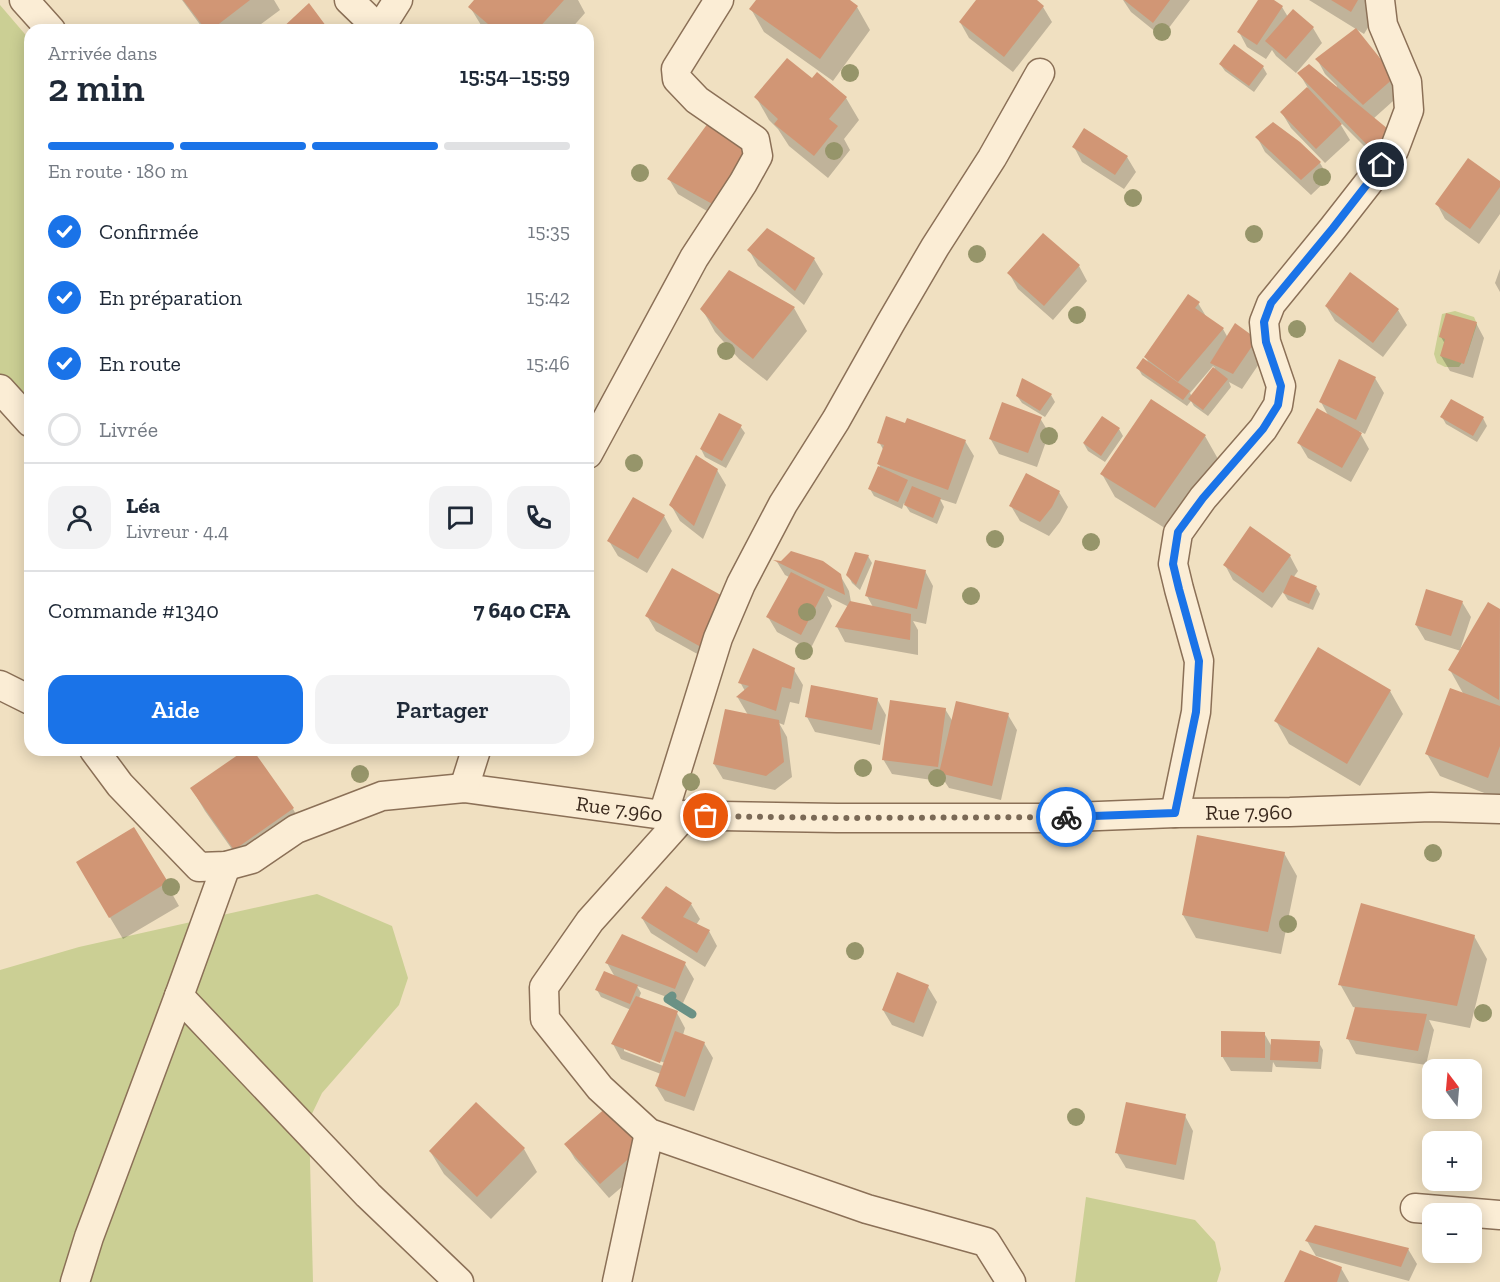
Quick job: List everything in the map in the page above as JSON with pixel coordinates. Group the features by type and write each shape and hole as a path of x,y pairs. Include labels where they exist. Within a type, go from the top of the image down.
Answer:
{"street":[{"path":"24,0 46,24"},
{"path":"349,0 373,24"},
{"path":"383,24 398,0"},
{"path":"594,443 694,258 758,156 755,140 697,100 677,79 676,69 719,0"},
{"path":"1175,813 1196,712 1199,661 1173,564 1178,532 1203,498 1263,429 1278,405 1281,386 1266,342 1264,322 1271,303 1394,150 1409,111 1407,82 1383,25 1380,0"},
{"path":"1011,1282 986,1242 867,1209 649,1133 600,1088 545,1019 544,987 590,921 674,815 718,638 741,584 783,504 836,420 935,247 992,158 1040,73"},
{"path":"0,389 24,415"},
{"path":"0,685 24,697"},
{"name":"Rue 7.960","path":"99,756 120,784 199,867 226,866 252,859 296,829 382,796 464,788 674,815 1036,818 1431,807 1500,809"},
{"path":"464,788 474,756"},
{"path":"75,1282 89,1238 226,866"},
{"path":"179,996 368,1195 459,1282"},
{"path":"617,1282 649,1133"},
{"path":"1415,1208 1500,1215"}],"green space":[{"path":"0,5 24,33 24,411 0,401"},
{"path":"1455,311 1474,317 1477,324 1467,355 1459,367 1445,367 1437,363 1434,354 1442,314"},
{"path":"317,894 392,926 408,978 399,1005 322,1093 309,1120 313,1282 0,1282 0,970 79,947"},
{"path":"1086,1197 1195,1220 1215,1242 1221,1269 1217,1282 1075,1282"}],"building":[{"path":"183,0 250,0 219,24 201,24"},
{"path":"474,0 564,0 542,24 488,24 468,7"},
{"path":"756,0 850,0 858,6 820,59 749,9"},
{"path":"976,0 1037,0 1044,6 1004,57 959,22"},
{"path":"1124,0 1170,0 1153,23"},
{"path":"1258,0 1274,0 1283,6 1257,45 1237,32"},
{"path":"1331,0 1358,0 1351,12"},
{"path":"309,3 325,24 286,24"},
{"path":"1293,9 1314,27 1286,59 1265,41"},
{"path":"1356,28 1395,77 1363,105 1315,59"},
{"path":"1234,44 1264,66 1249,86 1219,64"},
{"path":"787,58 812,78 817,72 847,97 829,119 838,126 814,156 774,124 778,119 754,97"},
{"path":"1309,64 1388,129 1373,151 1297,73"},
{"path":"1307,87 1342,124 1316,149 1280,112"},
{"path":"711,119 743,138 748,155 716,206 667,179"},
{"path":"1273,122 1300,142 1321,162 1301,180 1255,137"},
{"path":"1084,128 1128,156 1115,175 1072,147"},
{"path":"1468,158 1500,181 1500,187 1470,229 1435,204"},
{"path":"767,228 815,258 795,291 747,250"},
{"path":"1043,233 1080,265 1044,306 1007,273"},
{"path":"729,270 795,307 753,359 725,336 700,309"},
{"path":"1350,272 1399,309 1373,343 1325,306"},
{"path":"1188,294 1200,302 1195,308 1224,328 1178,382 1144,357"},
{"path":"1446,313 1477,322 1464,364 1440,356 1445,339 1439,337"},
{"path":"1235,323 1257,339 1233,374 1210,363"},
{"path":"1143,358 1190,391 1183,400 1136,368"},
{"path":"1339,359 1376,377 1356,420 1319,402"},
{"path":"1213,367 1228,379 1203,410 1188,399"},
{"path":"1022,378 1052,394 1040,411 1016,396"},
{"path":"1151,399 1206,435 1155,508 1100,474"},
{"path":"1451,399 1484,417 1473,436 1440,417"},
{"path":"1002,402 1042,417 1028,453 989,439"},
{"path":"1317,408 1362,433 1342,468 1297,443"},
{"path":"719,413 742,425 722,461 700,449"},
{"path":"886,416 905,423 907,418 966,440 948,490 877,464 884,445 877,443"},
{"path":"1102,416 1120,428 1101,456 1083,443"},
{"path":"696,455 718,469 694,526 669,505"},
{"path":"878,466 908,480 898,502 868,489"},
{"path":"1026,473 1060,491 1052,507 1040,522 1009,506"},
{"path":"912,486 941,498 933,518 904,505"},
{"path":"633,497 665,515 638,559 607,541"},
{"path":"1250,526 1291,555 1263,593 1223,565"},
{"path":"791,551 823,561 841,574 845,595 773,560 781,561"},
{"path":"855,552 869,555 856,585 846,575"},
{"path":"875,560 926,570 917,609 865,596"},
{"path":"672,568 728,599 701,647 645,616"},
{"path":"791,572 825,589 801,635 766,617"},
{"path":"1291,575 1317,586 1309,604 1283,593"},
{"path":"1426,589 1463,601 1451,636 1415,625"},
{"path":"850,601 911,614 910,640 835,627"},
{"path":"1488,602 1500,609 1499,700 1448,670"},
{"path":"1318,647 1391,690 1347,764 1274,721"},
{"path":"753,648 795,668 791,689 782,687 776,711 736,697 749,686 738,683"},
{"path":"811,685 878,698 872,730 805,717"},
{"path":"1450,688 1500,706 1500,746 1488,778 1425,754"},
{"path":"890,700 946,708 938,767 882,760"},
{"path":"956,701 1009,713 992,786 939,773"},
{"path":"725,709 779,720 784,762 766,776 713,764"},
{"path":"236,756 257,756 294,808 234,850 190,788"},
{"path":"134,827 168,882 109,918 76,862"},
{"path":"1197,835 1285,852 1268,932 1182,915"},
{"path":"666,886 692,903 683,917 710,930 697,953 641,918"},
{"path":"1361,903 1475,935 1457,1006 1338,985"},
{"path":"622,934 686,962 675,989 605,963"},
{"path":"604,971 638,985 630,1004 595,990"},
{"path":"897,972 929,985 914,1023 882,1010"},
{"path":"636,996 678,1011 660,1063 611,1044"},
{"path":"1355,1007 1427,1014 1418,1051 1346,1039"},
{"path":"675,1031 705,1042 685,1097 655,1086"},
{"path":"1221,1031 1265,1032 1265,1058 1221,1057"},
{"path":"1271,1039 1320,1041 1318,1062 1270,1060"},
{"path":"476,1102 525,1148 477,1197 429,1151"},
{"path":"1126,1102 1186,1114 1176,1165 1115,1153"},
{"path":"608,1106 643,1146 600,1184 564,1144"},
{"path":"1315,1225 1409,1248 1401,1267 1305,1241"},
{"path":"1300,1250 1342,1267 1337,1282 1284,1282"}],"waterway":[{"path":"672,996 668,999 692,1014"}],"way so far":[{"path":"706,816 1066,817"}],"route":[{"path":"1066,817 1175,813 1196,712 1199,661 1173,564 1178,532 1203,498 1263,429 1278,405 1281,386 1266,342 1264,322 1271,303 1382,165"}]}
